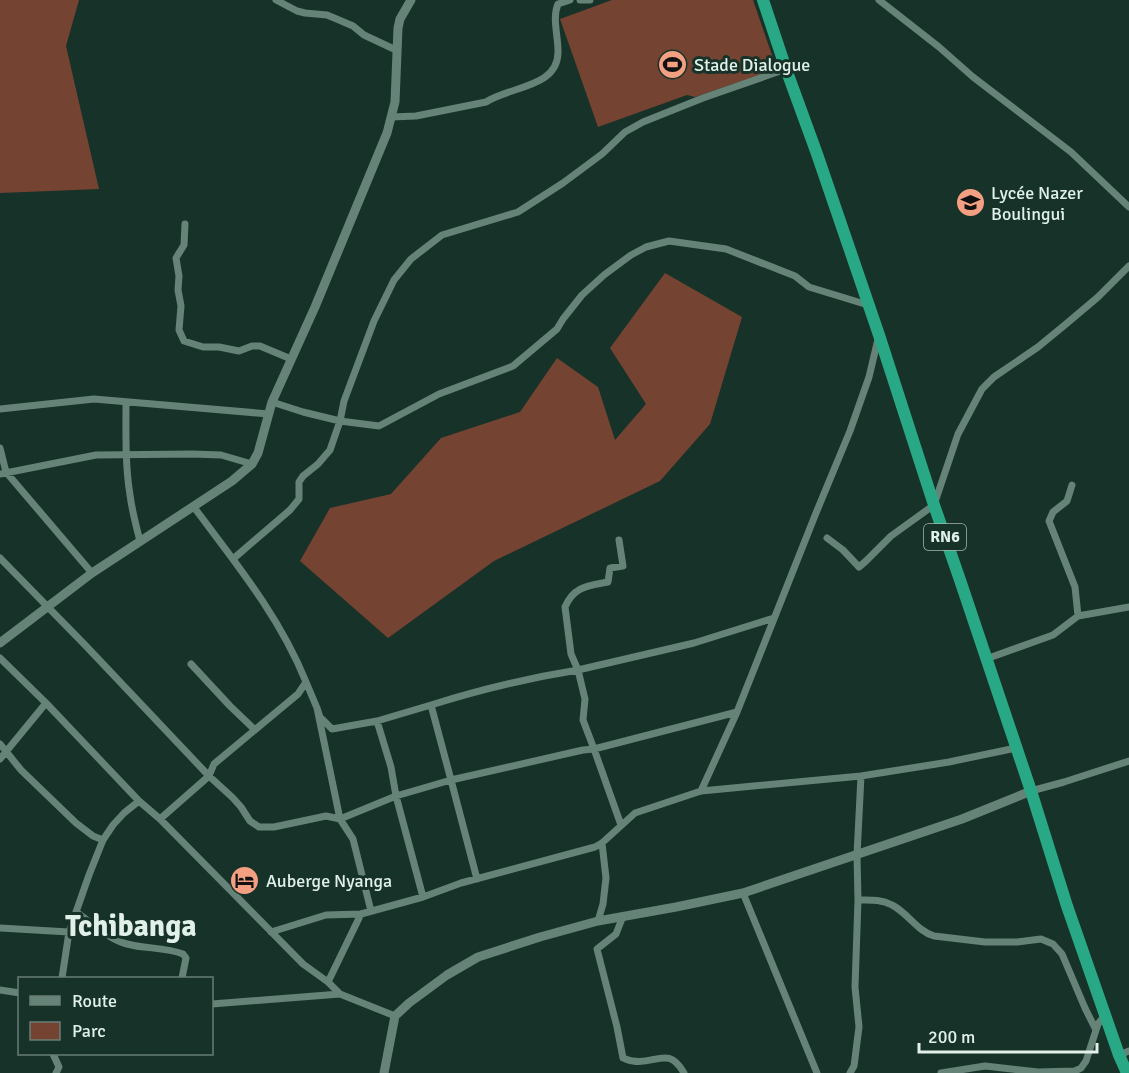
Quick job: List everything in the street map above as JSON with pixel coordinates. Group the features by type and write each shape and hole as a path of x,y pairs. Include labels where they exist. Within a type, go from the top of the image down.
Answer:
{"highway":[{"name":"RN6","path":"764,0 879,335 1067,906 1105,1015 1124,1053 1127,1073"}],"main road":[{"path":"0,642 92,573 232,481 252,464 258,453 272,402 315,307 387,133 395,102 396,36 400,19 411,0"},
{"path":"384,1073 394,1016 447,975 478,957 598,921 743,893 962,819 1031,791"}],"street":[{"path":"276,0 305,13 327,15 396,50"},
{"path":"391,117 416,116 486,102 495,95 535,83 546,77 555,67 558,52 555,11 558,4 570,0"},
{"path":"580,0 590,0"},
{"path":"879,0 1071,152 1129,207"},
{"path":"233,559 290,510 299,499 299,482 303,476 330,450 344,401 374,321 394,280 411,259 442,235 518,212 563,183 602,154 626,132 643,122 786,69"},
{"path":"185,224 184,244 176,258 181,306 179,330 184,341 202,347 219,347 238,351 260,346 291,359"},
{"path":"272,402 340,421 380,426 439,394 513,366 557,328 582,295 604,275 638,251 669,241 726,249 795,276 809,287 868,305"},
{"path":"827,538 843,550 859,567 891,536 934,505 958,434 982,389 994,377 1038,347 1066,324 1098,297 1129,266"},
{"path":"701,791 737,712 850,431 869,377 879,335"},
{"path":"0,409 94,399 269,414"},
{"path":"126,402 126,454 130,498 140,541"},
{"path":"0,448 3,473 92,573"},
{"path":"3,473 96,455 221,455 252,464"},
{"path":"1072,485 1067,501 1053,512 1049,521 1075,587 1077,616"},
{"path":"193,506 246,576 297,657 320,717 332,729 377,721 493,687 578,670 694,642 774,618"},
{"path":"619,540 622,566 610,568 608,582 578,589 565,607 571,654 578,670 585,699 583,720 621,825"},
{"path":"0,558 241,807 250,821 259,827 274,827 326,816 340,819 396,796 451,780 594,749 737,712"},
{"path":"986,659 1053,636 1077,616 1129,607"},
{"path":"0,658 139,801 160,819 303,964 340,994 394,1016"},
{"path":"191,664 255,730"},
{"path":"160,819 209,776 214,764 298,694 306,682"},
{"path":"0,759 46,703"},
{"path":"430,705 477,879"},
{"path":"317,708 340,819 353,839 371,911"},
{"path":"377,721 391,767 396,796 423,897"},
{"path":"0,744 21,770 76,823 93,836 103,840"},
{"path":"271,932 326,915 361,914 477,879 595,848 635,813 701,791 861,776 949,762 1016,748"},
{"path":"1031,791 1129,761"},
{"path":"852,1070 859,1027 855,987 861,776"},
{"path":"62,977 69,932 103,840 124,813 139,801"},
{"path":"598,921 603,904 606,878 602,843"},
{"path":"743,893 817,1073"},
{"path":"858,900 882,901 894,905 926,933 934,936 985,942 1041,939 1053,944 1062,954 1096,1030"},
{"path":"76,912 108,935 128,944 183,954 186,958 182,977"},
{"path":"328,982 361,914"},
{"path":"623,916 616,934 597,949 623,1058 634,1062 670,1057 679,1063 684,1073"},
{"path":"0,928 69,932"},
{"path":"0,990 18,993"},
{"path":"213,1004 340,994"},
{"path":"941,1073 986,1066 1038,1072 1075,1071 1081,1068 1086,1060 1098,1024 1105,1015"},
{"path":"54,1055 58,1067 56,1073"}],"green space":[{"path":"0,0 79,0 66,46 99,189 0,193"},
{"name":"Stade Dialogue","path":"612,0 753,0 773,58 765,73 695,97 687,95 598,127 560,19"},
{"path":"665,273 742,317 710,424 660,481 494,561 388,638 300,561 330,508 391,494 441,438 520,412 557,358 598,387 615,440 646,404 610,348"}],"place":[{"name":"Stade Dialogue","path":"673,65"},
{"name":"Lycée Nazer Boulingui","path":"970,203"},
{"name":"Auberge Nyanga","path":"245,881"}],"district":[{"name":"Tchibanga","path":"131,926"}]}
